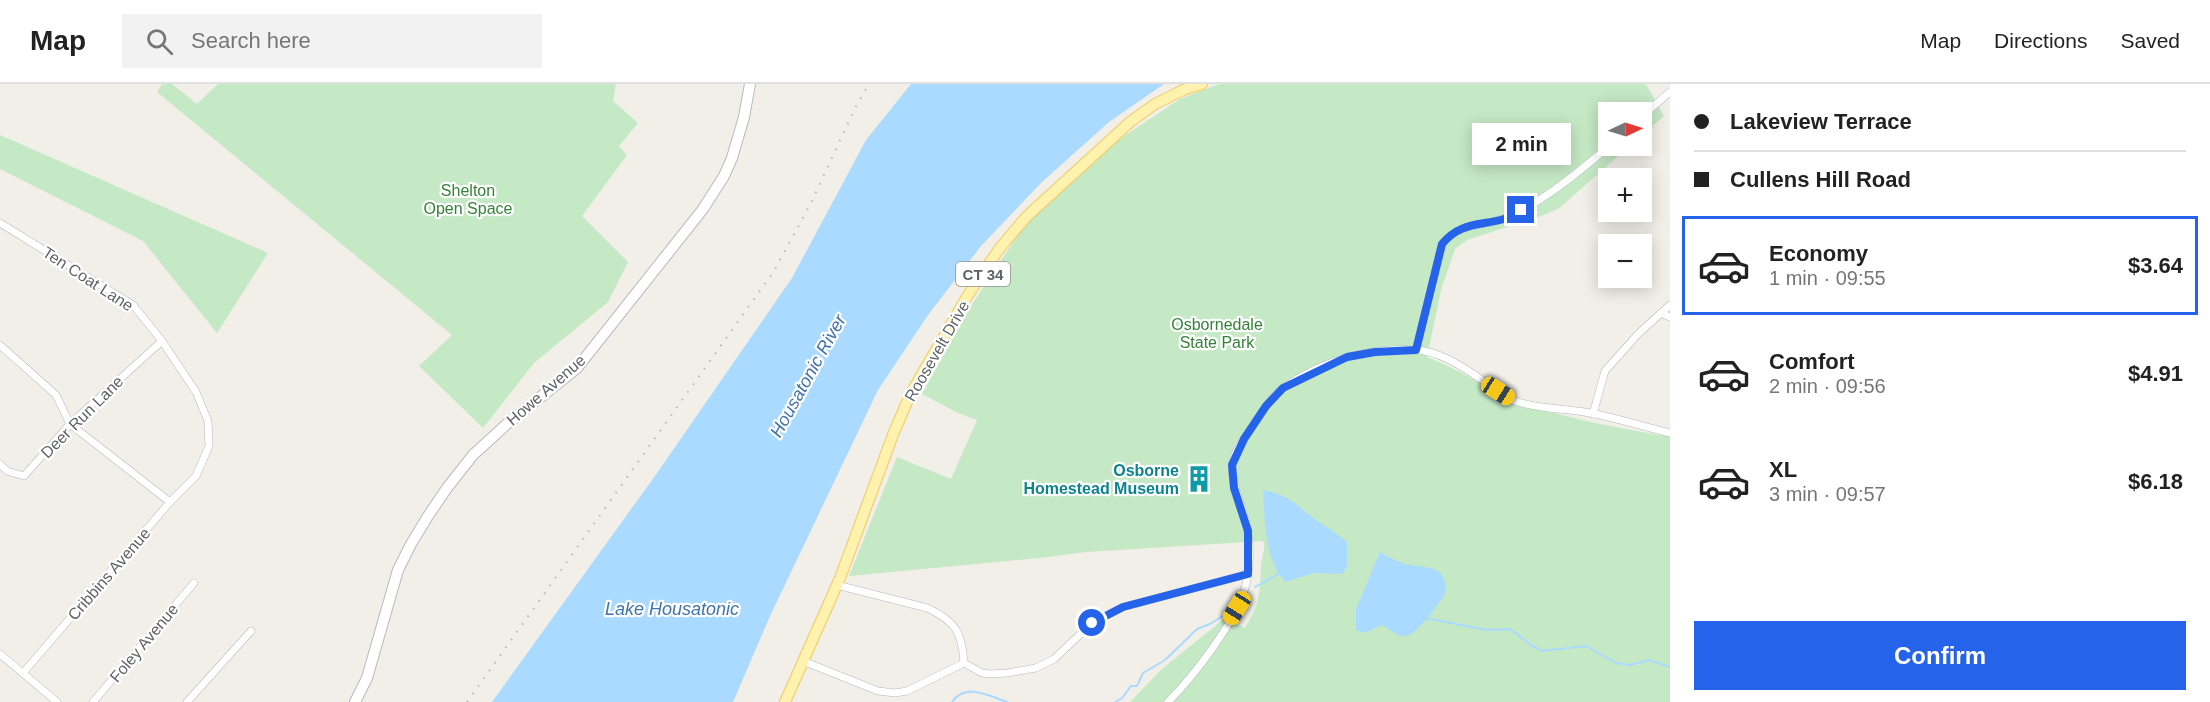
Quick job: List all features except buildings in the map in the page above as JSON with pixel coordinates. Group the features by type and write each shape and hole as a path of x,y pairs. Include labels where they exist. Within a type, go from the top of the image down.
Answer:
{"main road":[{"name":"Howe Avenue","path":"355,702 367,678 398,570 428,516 463,465 478,449 577,368 703,208 724,176 732,158 744,117 750,84"},
{"name":"Roosevelt Drive","path":"785,702 837,585 894,432 911,393 999,249 1026,217 1130,122 1155,104 1183,90 1202,84"}],"street":[{"path":"1652,108 1670,92"},
{"path":"1416,350 1442,244 1450,234 1461,228 1506,218 1537,201 1598,154"},
{"name":"Ten Coat Lane","path":"0,223 133,305 162,341 196,392 208,421 209,446 196,476"},
{"path":"1593,414 1605,371 1639,333 1670,305"},
{"path":"1661,313 1670,317"},
{"name":"Deer Run Lane","path":"0,464 7,471 24,476 70,424 162,341"},
{"path":"0,345 56,395 70,424 170,502"},
{"path":"1167,702 1199,666 1237,608 1245,591 1248,574 1248,531 1234,488 1232,465 1244,439 1266,406 1283,388 1347,357 1375,352 1416,350 1431,352 1450,361 1514,400 1554,410 1593,414 1670,433"},
{"name":"Cribbins Avenue","path":"23,673 170,502 196,476"},
{"path":"964,663 982,673 990,674 1036,668 1054,659 1092,623 1123,607 1248,574"},
{"name":"Foley Avenue","path":"93,702 194,583"},
{"path":"837,585 937,612 959,632 964,663"},
{"path":"187,702 251,631"},
{"path":"0,654 57,702"},
{"path":"803,661 879,691 895,693 907,691 964,663"}],"green space":[{"name":"Shelton Open Space","path":"162,84 172,84 197,104 218,84 616,84 613,101 638,123 619,146 627,155 582,216 628,262 608,302 534,363 483,428 419,366 452,335 157,92"},
{"name":"Osbornedale State Park","path":"1219,84 1646,84 1664,116 1652,126 1652,102 1598,102 1598,156 1619,156 1605,168 1598,168 1598,174 1558,209 1467,240 1455,249 1441,290 1427,357 1514,399 1544,410 1598,424 1670,437 1670,702 1130,702 1162,669 1225,618 1245,628 1254,612 1258,598 1263,541 1086,552 849,576 897,457 951,479 977,420 922,394 971,306 1013,242 1029,221 1112,144 1180,99"},
{"path":"0,135 268,253 217,333 143,241 0,169"}],"water":[{"name":"Lake Housatonic","path":"911,84 1164,84 1109,122 1042,182 981,246 928,315 878,390 770,616 733,702 492,702 655,476 792,278 866,140"},
{"path":"1263,490 1292,501 1347,542 1347,567 1342,574 1314,573 1285,582 1269,550"},
{"path":"1380,552 1405,564 1434,569 1445,581 1446,590 1441,600 1422,625 1407,636 1396,634 1382,625 1365,633 1356,630 1356,609"}],"waterway":[{"path":"1255,587 1280,573"},
{"path":"1115,702 1122,698 1131,686 1137,686 1143,673 1165,660 1197,629 1229,612"},
{"path":"1425,618 1487,630 1510,629 1542,651 1586,646 1616,663 1630,665 1649,660 1670,667"},
{"path":"952,702 958,696 971,692 978,692 1007,702"}],"railway":[{"path":"467,702 774,271 811,203 855,108 869,84"}],"place":[{"name":"Osborne Homestead Museum","path":"1199,479"}],"route":[{"path":"1092,623 1123,607 1248,574 1248,531 1234,488 1232,465 1244,439 1266,406 1283,388 1347,357 1360,353 1416,350 1442,244 1450,234 1461,228 1506,218 1521,210"}],"water label":[{"name":"Housatonic River","path":"808,376"}]}
